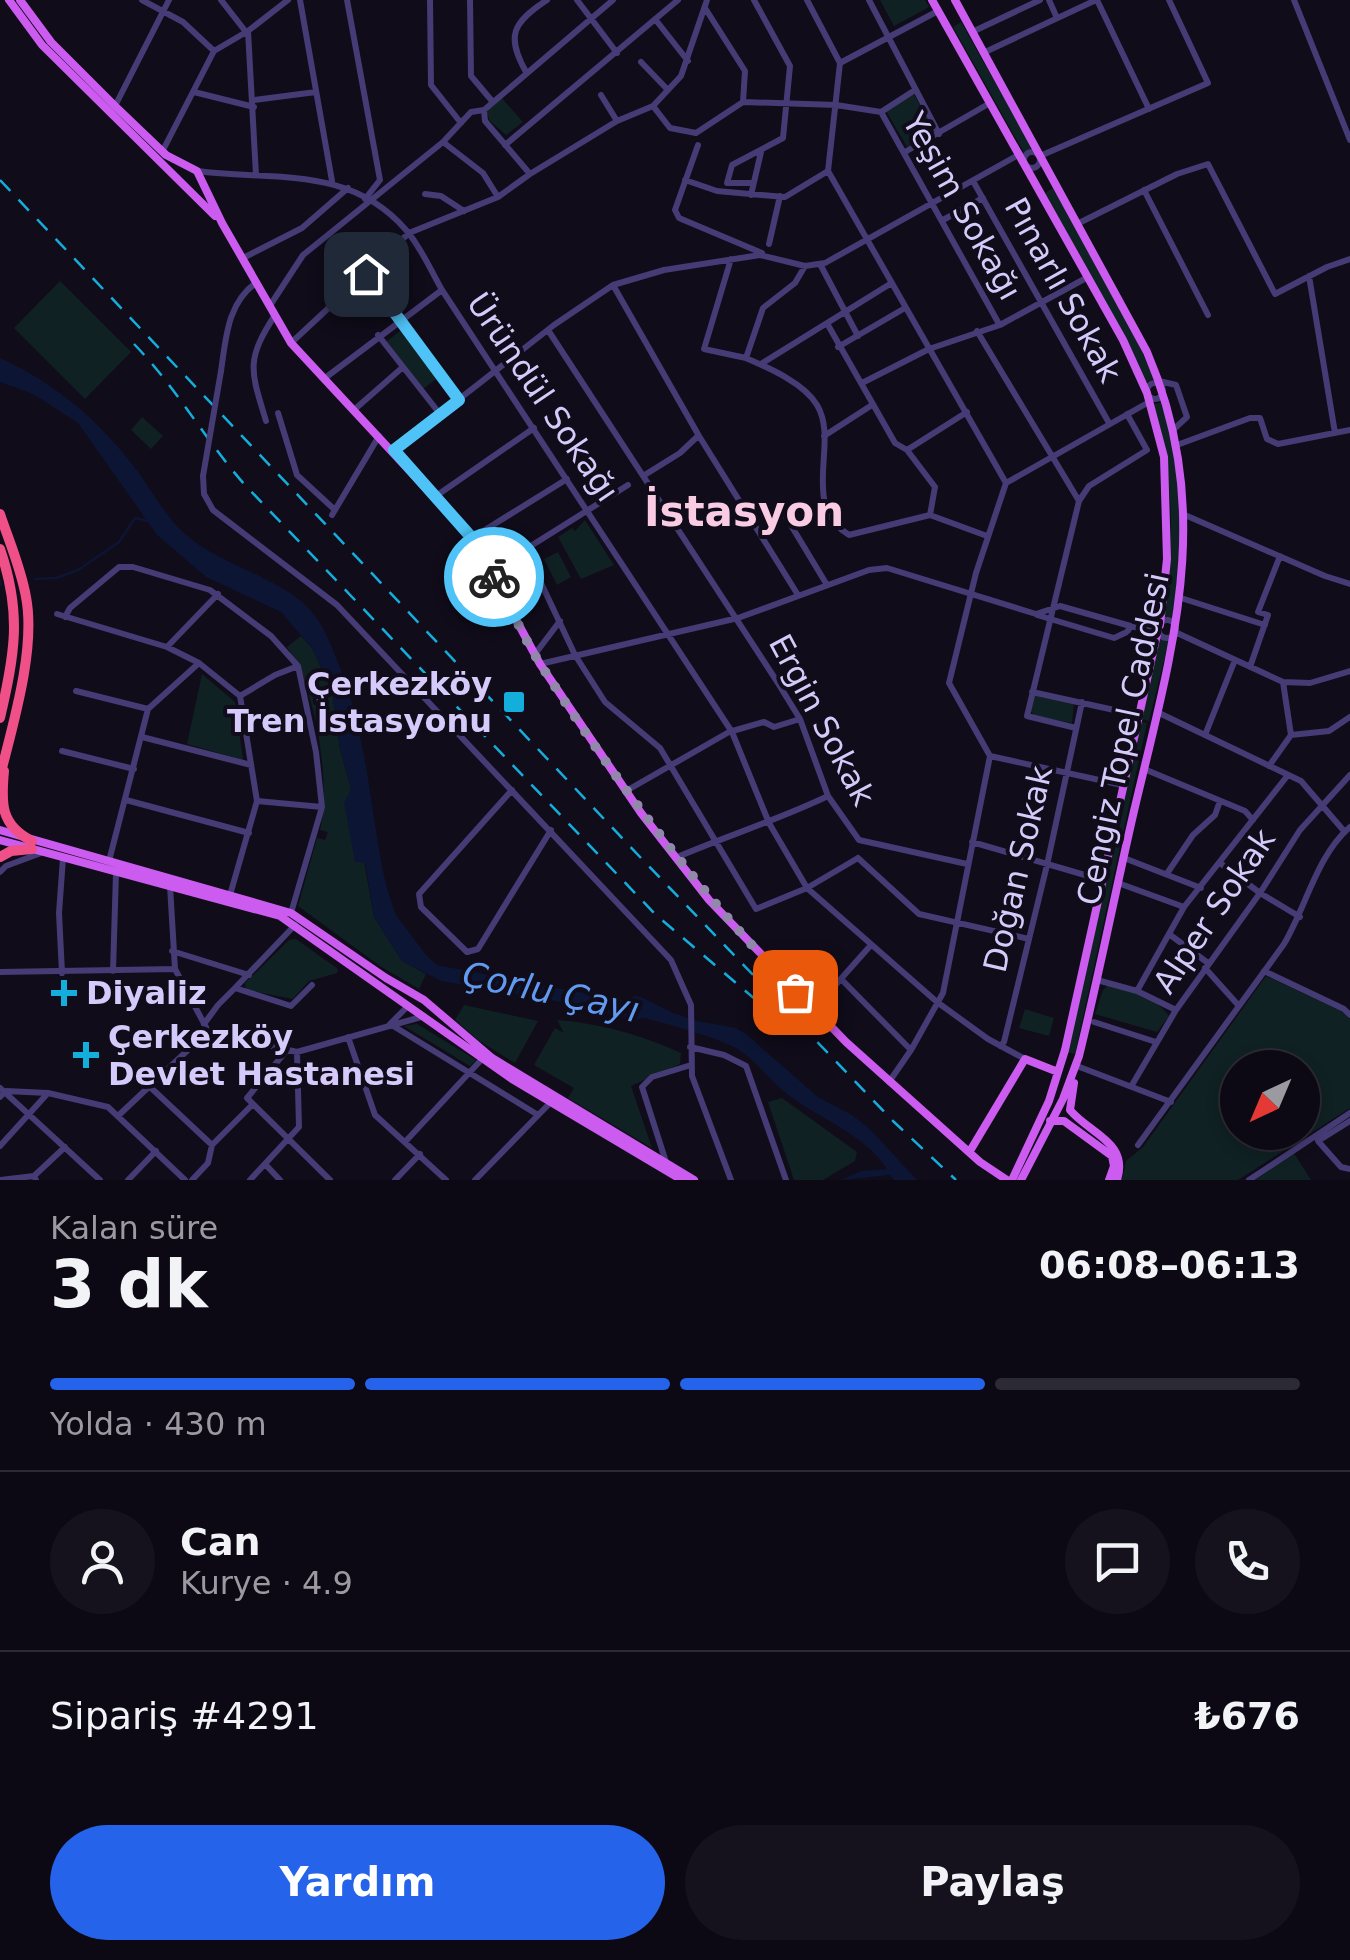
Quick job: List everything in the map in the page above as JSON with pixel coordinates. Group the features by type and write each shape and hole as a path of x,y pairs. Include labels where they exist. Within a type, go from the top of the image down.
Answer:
{"highway":[{"path":"0,514 24,585 28,631 0,776"},
{"path":"0,549 16,618 12,668 0,718"},
{"path":"4,758 2,806 16,833 35,847"},
{"path":"0,857 35,847"}],"main road":[{"path":"9,0 42,45 222,224"},
{"path":"20,0 51,42 162,152 197,171 222,224 291,343 472,538 540,664 626,791 721,913 813,1010 889,1082 983,1162 1010,1180 1025,1165"},
{"name":"Cengiz Topel Caddesi","path":"932,0 1124,340 1148,398 1164,457 1168,558 1159,627 1058,1072 1025,1165"},
{"name":"Cengiz Topel Caddesi","path":"954,0 1132,321 1161,385 1177,446 1184,515 1176,632 1098,980 1076,1067 1025,1165"},
{"path":"188,188 186,176 197,171"},
{"path":"188,188 197,191 205,184"},
{"path":"0,830 63,858 280,916 482,1059 682,1180"},
{"path":"0,840 109,861 292,913 424,1000 492,1058 694,1180"},
{"path":"407,1007 419,998 424,1000"},
{"path":"420,1017 428,1010 424,1000"},
{"path":"970,1151 1025,1058 1058,1072"},
{"path":"1076,1067 1070,1110 1114,1147 1121,1166 1118,1180"},
{"path":"1050,1121 1064,1121 1112,1156 1114,1166 1109,1180"},
{"path":"983,1162 998,1180"},
{"path":"1021,1180 1025,1165"}],"street":[{"path":"142,0 183,22 214,51"},
{"path":"115,106 169,0"},
{"path":"221,0 247,32 256,175"},
{"path":"162,152 214,51 247,32 288,0"},
{"path":"300,0 332,181"},
{"path":"347,0 380,180 367,200"},
{"path":"430,0 430,85 461,122"},
{"path":"470,0 471,76 492,101"},
{"path":"526,72 512,47 514,32 548,0"},
{"path":"577,0 617,53"},
{"path":"271,304 304,255 443,142 471,112 484,110 613,0"},
{"path":"504,145 678,0"},
{"path":"751,195 762,151 767,144 782,138 790,66 754,0"},
{"path":"807,0 840,63 828,171 1006,482"},
{"path":"869,0 938,134"},
{"path":"972,32 1040,0"},
{"path":"1048,0 1057,18"},
{"path":"984,53 1097,0 1149,109"},
{"path":"1026,165 1038,166 1040,156 1208,83 1169,0"},
{"path":"1294,0 1350,140"},
{"path":"706,4 745,71 742,102"},
{"path":"291,343 409,232 498,197 617,121 653,106 681,76 706,4"},
{"path":"840,63 938,10"},
{"path":"655,18 688,62"},
{"path":"641,62 667,89"},
{"path":"653,106 670,128 696,134 742,102 836,105 881,112 915,90"},
{"path":"194,92 254,104 316,92"},
{"path":"601,96 617,121"},
{"path":"904,152 990,103"},
{"path":"484,110 486,120 530,174"},
{"name":"Yeşim Sokağı","path":"881,112 999,324"},
{"path":"443,142 483,172 498,197"},
{"path":"698,145 675,210 680,218 768,256 804,266 820,264 867,241 1020,154"},
{"path":"753,184 727,183 732,165 762,151"},
{"path":"1078,224 1144,190 1208,164 1275,294 1350,260"},
{"name":"Üründül Sokağı","path":"197,171 332,181 389,213 409,232 442,290 732,732 769,824 807,888 937,1002 1000,1046 1025,1058"},
{"path":"685,180 717,191 785,197 828,171"},
{"path":"205,184 222,174"},
{"name":"Pınarlı Sokak","path":"973,181 1109,424"},
{"path":"244,258 302,228 348,188"},
{"path":"1144,190 1208,315"},
{"path":"425,194 441,196 465,212"},
{"path":"769,244 780,196"},
{"path":"943,220 983,198"},
{"path":"394,450 613,285 664,270 768,256"},
{"path":"731,259 704,349 761,364 804,390 818,406 825,504 832,524 849,535 930,516 987,536"},
{"path":"820,264 858,336"},
{"path":"746,358 764,308 795,283 804,266"},
{"path":"366,274 459,400"},
{"path":"1310,276 1334,434"},
{"path":"862,383 929,349 999,324 1088,278"},
{"path":"258,282 244,292 232,312 203,476 206,499 217,514 337,605 671,960 691,1011 692,1076 730,1179"},
{"path":"761,364 890,284"},
{"path":"613,285 699,436 798,596"},
{"path":"325,378 442,290"},
{"path":"838,347 905,308"},
{"path":"266,421 251,371 262,334 276,314"},
{"path":"828,325 895,444 906,450 935,487 930,516"},
{"name":"Ergin Sokak","path":"551,328 800,719 828,796 859,840 968,864"},
{"path":"976,331 1079,501"},
{"path":"378,335 440,414"},
{"path":"354,409 403,367"},
{"path":"889,1082 942,993 990,756 949,683 987,536 1006,482 1127,414 1148,398 1160,397 1161,385 1176,385 1186,417 1172,430"},
{"path":"822,437 872,405"},
{"path":"906,450 967,412"},
{"path":"278,413 297,475 333,512 380,436"},
{"path":"1076,728 1026,716 1079,501 1089,486 1147,450 1127,414"},
{"path":"1177,446 1250,418 1260,418 1267,439 1278,444 1350,430"},
{"path":"436,496 534,428"},
{"path":"643,476 699,436"},
{"path":"472,538 567,478"},
{"path":"491,571 628,485"},
{"path":"783,512 827,585"},
{"path":"1184,515 1350,584"},
{"path":"525,549 575,655 605,702 660,748 756,909 807,888 858,858"},
{"path":"1250,667 1268,615 1258,612 1280,556"},
{"path":"230,895 257,801 240,696 198,663 167,647 61,615 119,567 218,594 284,648 298,666 316,752 322,807 292,913"},
{"path":"540,664 738,618 869,570 887,568 1114,638 1131,626"},
{"path":"167,647 218,594"},
{"path":"1181,598 1265,626"},
{"path":"1036,614 1060,606 1131,626 1159,627 1170,621 1176,632 1283,682 1310,683 1350,672"},
{"path":"534,654 560,621"},
{"path":"1159,627 1166,638 1176,632"},
{"path":"1206,735 1234,660"},
{"path":"109,861 148,709 198,663"},
{"path":"240,696 275,674 298,666"},
{"path":"1269,766 1292,735 1283,682"},
{"path":"76,691 148,709"},
{"path":"1032,692 1137,715"},
{"name":"Doğan Sokak","path":"1000,1046 1048,866 1082,702"},
{"path":"1138,1145 1300,917 1325,859 1347,829 1302,781 1157,712"},
{"path":"1292,735 1329,731 1350,717"},
{"path":"626,791 732,732 764,722 774,727 800,719"},
{"path":"142,736 250,766"},
{"path":"62,751 134,769"},
{"path":"990,756 1122,785"},
{"path":"1144,768 1245,811 1253,820"},
{"path":"1138,991 1184,907 1288,775"},
{"name":"Alper Sokak","path":"1132,1085 1176,1010 1300,830 1350,775"},
{"path":"512,790 420,894 421,907 468,952 478,949 551,830"},
{"path":"675,858 716,839 769,824 828,796"},
{"path":"126,800 249,833"},
{"path":"257,801 322,807"},
{"path":"1168,872 1193,835 1214,815 1220,801"},
{"path":"858,858 859,840"},
{"path":"972,842 1102,880"},
{"path":"0,872 35,847"},
{"path":"62,972 59,912 63,858"},
{"path":"858,858 918,914 1029,939"},
{"path":"1124,858 1202,888"},
{"path":"1220,863 1300,917"},
{"path":"113,970 116,873"},
{"path":"1118,883 1184,907"},
{"path":"170,886 174,969 206,1028 297,1052 420,1017"},
{"path":"119,1115 206,1028 218,1005 295,925"},
{"path":"1169,934 1207,966 1240,1006"},
{"path":"813,1010 871,945"},
{"path":"172,950 249,975"},
{"path":"0,972 174,969"},
{"path":"1264,971 1344,1009 1350,1016"},
{"path":"840,979 911,1050"},
{"path":"1098,980 1138,991 1176,1010"},
{"path":"236,988 291,1006 312,984"},
{"path":"389,1024 407,1007"},
{"path":"1094,1022 1156,1042"},
{"path":"389,1024 538,1116"},
{"path":"348,1037 375,1115 446,1180"},
{"path":"690,1045 746,1066 786,1180"},
{"path":"288,1050 246,1098 330,1180"},
{"path":"250,1180 299,1127 297,1052"},
{"path":"405,1142 482,1059"},
{"path":"666,1162 642,1087 652,1077 691,1065"},
{"path":"1076,1067 1171,1102"},
{"path":"148,1085 212,1145"},
{"path":"2,1092 48,1093 96,1102 119,1115 187,1180 208,1163 212,1145 253,1104"},
{"path":"2,1092 31,1114 100,1180"},
{"path":"0,1146 48,1093"},
{"path":"476,1180 551,1102"},
{"path":"1249,1180 1350,1112"},
{"path":"1350,1121 1318,1141 1341,1167 1350,1169"},
{"path":"1,1178 35,1178 65,1147"},
{"path":"128,1180 156,1151"},
{"path":"394,1180 420,1154"},
{"path":"265,1164 280,1180"}],"shaded area":[{"path":"880,0 925,0 929,7 894,26"},
{"path":"961,22 1032,148 1024,153 953,27"},
{"path":"913,93 935,131 907,147 885,109"},
{"path":"500,96 523,122 506,135 489,120 487,111"},
{"path":"1053,188 1154,379 1146,382 1045,193"},
{"path":"60,281 131,352 85,399 14,328"},
{"path":"406,326 440,376 423,389 386,342"},
{"path":"1163,402 1175,455 1180,510 1172,618 1164,617 1170,564 1169,483 1154,404"},
{"path":"142,417 163,436 151,449 131,430"},
{"path":"585,520 614,565 581,579 558,537 572,528 575,531"},
{"path":"558,552 571,577 557,585 544,559"},
{"path":"301,636 312,648 332,691 374,917 402,961 426,974 419,989 380,966 298,906 317,838 325,840 328,832 320,830 324,786 313,710 287,647"},
{"path":"1160,638 1169,640 1149,721 1141,719"},
{"path":"202,674 235,702 243,760 187,744"},
{"path":"1034,695 1074,703 1072,723 1034,716"},
{"path":"1138,721 1147,723 1075,1054 1066,1052"},
{"path":"296,939 338,969 337,973 309,981 293,999 246,990 245,983 289,940"},
{"path":"1266,976 1343,1012 1350,1019 1350,1108 1320,1127 1320,1050 1220,1050 1220,1150 1285,1150 1238,1180 1122,1180 1126,1161 1143,1147"},
{"path":"1108,985 1150,999 1169,1016 1157,1032 1095,1014"},
{"path":"464,1005 538,1021 515,1063 455,1020"},
{"path":"1025,1009 1054,1018 1049,1036 1019,1028"},
{"path":"557,1020 620,1031 681,1053 680,1064 631,1086 652,1148 568,1098 574,1088 534,1065 555,1028 564,1033"},
{"path":"417,1024 476,1060 470,1066 404,1026"},
{"path":"782,1098 857,1152 855,1161 823,1180 794,1180 768,1102"},
{"path":"1294,1153 1311,1180 1255,1180"}],"water":[{"name":"Çorlu Çayı","path":"0,358 40,379 94,421 125,455 173,522 192,540 287,591 314,614 334,652 356,718 381,860 396,915 437,965 625,1001 641,997 697,1021 736,1028 818,1097 870,1129 917,1180 894,1180 890,1175 841,1180 861,1171 887,1169 864,1144 794,1099 747,1056 723,1042 644,1018 634,1020 567,1003 441,981 402,961 374,917 365,863 355,862 344,803 351,789 340,749 332,691 312,648 281,612 206,577 157,535 78,423 33,394 0,382"}],"waterway":[{"path":"35,579 56,578 78,570 119,542 135,518 149,521"},
{"path":"0,581 1,585"}],"railway":[{"path":"0,180 640,857 894,1122 956,1180"},
{"path":"134,344 245,485 656,915 782,1022"}],"way so far":[{"path":"494,577 540,664 641,813 709,900 795,992"}],"place":[{"name":"Çerkezköy Tren İstasyonu","path":"514,702"},
{"name":"Diyaliz","path":"64,993"},
{"name":"Çerkezköy Devlet Hastanesi","path":"86,1055"}],"district":[{"name":"İstasyon","path":"744,511"}],"route":[{"path":"366,274 459,400 394,450 472,538 494,577"}]}
